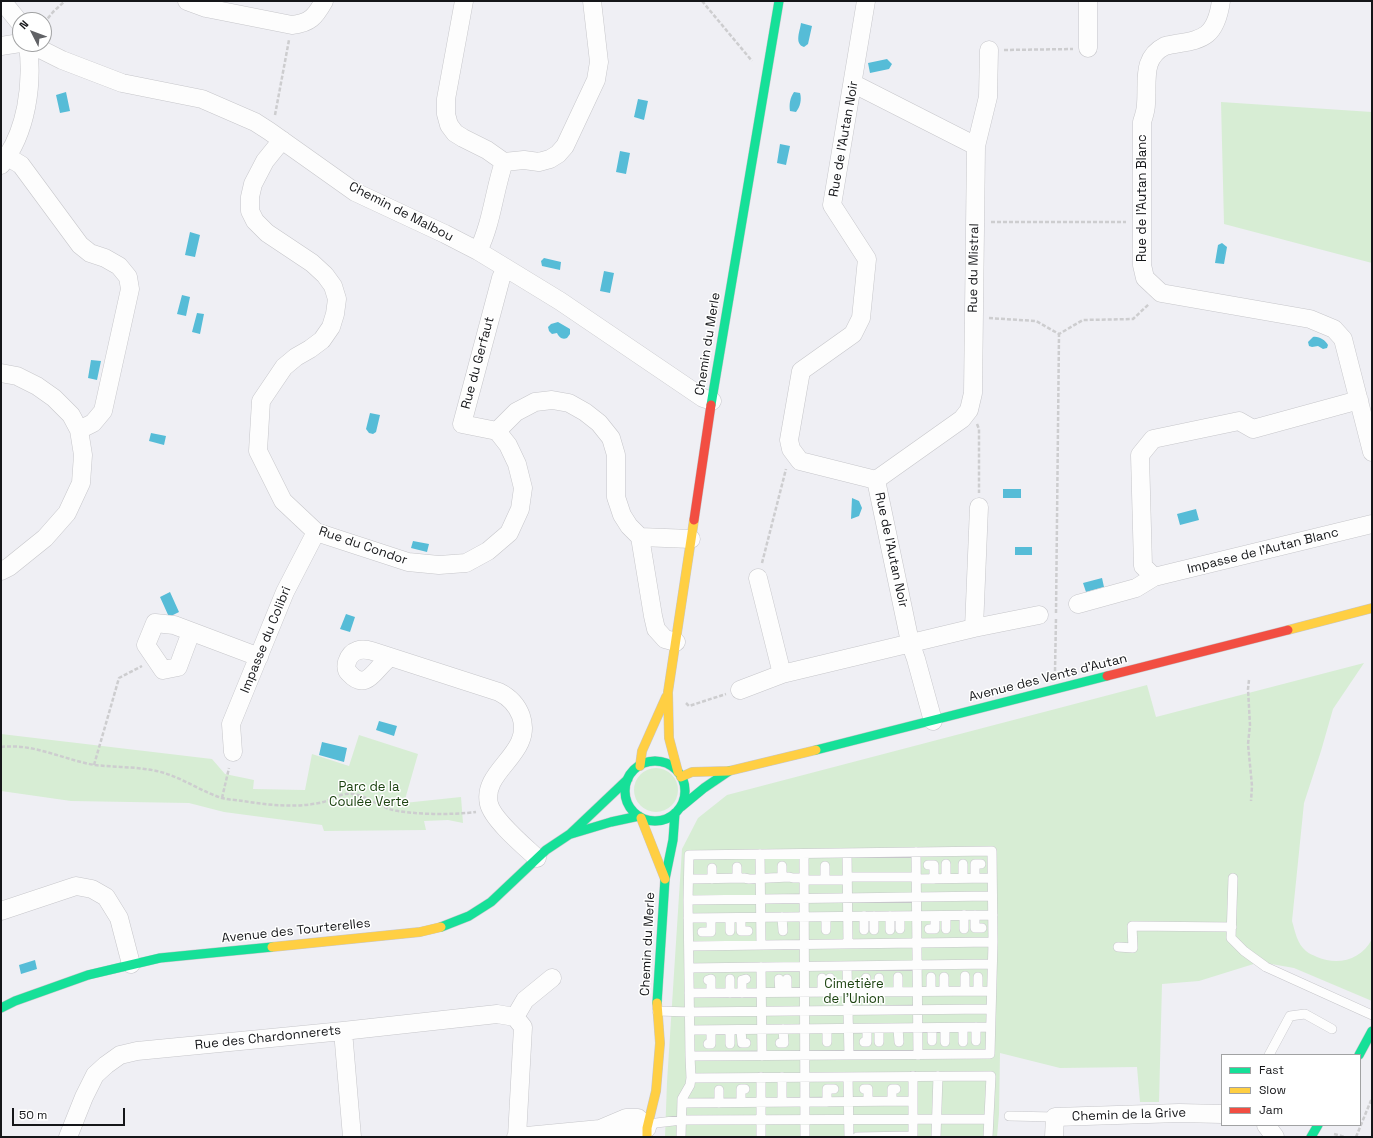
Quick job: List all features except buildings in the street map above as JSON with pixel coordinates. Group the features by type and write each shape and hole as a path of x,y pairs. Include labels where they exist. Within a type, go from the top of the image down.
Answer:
{"street":[{"path":"2,1 12,13"},
{"path":"187,1 206,8 292,25 302,24 311,19 318,13 324,1"},
{"path":"464,1 446,99 446,114 449,125 455,133 487,150 504,162 524,160 540,162 550,159 558,154 565,146 596,80 599,62 592,1"},
{"name":"Chemin du Merle","path":"680,775 669,738 668,692 712,401 779,1"},
{"name":"Rue de l'Autan Noir","path":"866,1 854,84 832,205 867,259 861,318 853,334 801,371 789,440 791,449 800,460 876,480 910,642 933,721"},
{"path":"1088,1 1088,48"},
{"name":"Rue de l'Autan Blanc","path":"1162,293 1145,278 1142,265 1142,122 1146,106 1147,66 1150,59 1160,48 1197,40 1209,33 1215,23 1221,1"},
{"path":"1,46 12,44"},
{"name":"Rue du Mistral","path":"969,410 973,394 976,146 988,97 989,50"},
{"path":"29,52 30,64 26,107 18,135 4,161 21,165 80,245 90,253 105,258 119,266 128,277 130,289 103,411 92,423 79,430"},
{"name":"Chemin de Malbou","path":"46,52 62,60 122,83 202,99 255,122 276,135 356,192 478,251 560,301 703,398 712,401"},
{"path":"854,84 976,146"},
{"name":"Rue du Condor","path":"276,135 253,184 250,197 250,211 255,221 267,233 312,263 325,275 333,286 337,299 336,314 331,327 322,340 296,357 284,367 261,401 258,451 283,501 316,532 408,562 439,565 466,562 488,552 510,533 520,510 523,488 517,464 508,445 497,431"},
{"path":"478,251 484,238 498,178 504,162"},
{"name":"Rue du Gerfaut","path":"497,431 462,424 501,278 506,268"},
{"path":"1162,293 1310,319 1334,329 1343,339 1372,452"},
{"path":"1,373 17,376 38,386 71,415 79,430 83,455 81,483 67,513 45,538 9,567 1,571"},
{"path":"497,431 516,412 535,402 552,400 569,403 585,412 599,423 611,438 616,455 616,497 622,515 629,526 640,537 656,629 665,639 676,642"},
{"path":"1154,577 1143,566 1140,455 1153,439 1239,421 1253,429 1359,400"},
{"path":"876,480 962,419 969,410"},
{"path":"974,628 979,507"},
{"name":"Impasse de l'Autan Blanc","path":"1078,604 1136,588 1154,577 1372,524"},
{"name":"Impasse du Colibri","path":"233,752 231,724 285,592 316,532"},
{"path":"640,537 691,539"},
{"path":"758,578 782,674"},
{"name":"Avenue des Vents d'Autan","path":"680,775 692,772 729,771 1056,690 1372,608"},
{"path":"740,690 782,674 910,642 1039,615"},
{"path":"191,632 178,667 163,670 146,645 155,623 174,626 191,632 259,657"},
{"path":"391,657 499,692 513,702 522,720 523,732 514,753 492,783 489,790 489,804 497,818 537,858"},
{"name":"Chemin du Merle","path":"640,766 642,751 668,692"},
{"path":"650,762 660,762 670,766 680,775 685,789 684,798 678,810 665,820 653,821 640,817 631,809 626,800 625,789 628,779 633,771 640,766 650,762"},
{"name":"Avenue des Vents d'Autan","path":"678,810 704,788 729,771"},
{"name":"Avenue des Tourterelles","path":"1,1008 15,1001 88,975 160,958 420,932 444,926 469,916 491,902 546,850 570,834 628,779"},
{"name":"Chemin du Merle","path":"641,1127 656,1091 660,1043 657,1011 665,879 678,810"},
{"name":"Chemin du Merle","path":"640,817 665,879"},
{"name":"Avenue des Tourterelles","path":"570,834 611,822 640,817"},
{"path":"1,911 76,886 92,889 106,897 119,918 131,964"},
{"path":"552,978 525,1000 514,1017 522,1027 517,1137 600,1129 626,1118 641,1127"},
{"name":"Chemin du Merle","path":"646,1093 652,1028 657,1011"},
{"name":"Rue des Chardonnerets","path":"68,1137 95,1075 120,1055 137,1051 497,1014 514,1017"},
{"path":"342,1031 352,1137"},
{"path":"1360,1054 1372,1031"},
{"name":"Chemin de la Grive","path":"1054,1137 1056,1117 1179,1113 1221,1114"},
{"path":"1267,1126 1275,1137"}],"lane":[{"path":"681,1137 682,1099 690,1085 691,1078 690,1056 689,968 688,946 689,855 992,851 993,942 990,1009 990,1054 690,1056"},
{"path":"916,852 918,1055"},
{"path":"847,853 848,944"},
{"path":"760,854 761,945"},
{"path":"804,854 805,1137"},
{"path":"946,864 946,878"},
{"path":"963,864 963,878"},
{"path":"975,878 975,864 981,864"},
{"path":"928,865 934,865 934,878"},
{"path":"782,866 782,877"},
{"path":"825,866 825,880"},
{"path":"737,867 737,878"},
{"path":"712,868 712,879"},
{"path":"689,879 760,879 782,877 825,880 913,876 916,879 992,878"},
{"path":"1233,878 1231,938 1266,967 1372,1015"},
{"path":"688,900 992,896"},
{"path":"964,915 964,928"},
{"path":"975,915 975,928 982,928"},
{"path":"688,918 993,915"},
{"path":"864,916 864,930"},
{"path":"874,916 874,930"},
{"path":"890,916 890,930"},
{"path":"900,916 900,929"},
{"path":"929,929 935,929 935,916"},
{"path":"946,916 946,929"},
{"path":"782,917 783,931"},
{"path":"826,917 826,930"},
{"path":"702,932 711,932 711,918"},
{"path":"730,918 730,932"},
{"path":"741,918 741,931 748,931"},
{"path":"1118,947 1133,948 1132,926 1232,927"},
{"path":"688,946 993,942"},
{"path":"689,968 992,964"},
{"path":"847,966 849,1055"},
{"path":"761,967 762,1056"},
{"path":"964,976 965,991"},
{"path":"898,977 898,991"},
{"path":"931,977 931,991"},
{"path":"944,977 944,991"},
{"path":"978,977 978,991"},
{"path":"826,978 826,992"},
{"path":"866,978 866,992"},
{"path":"879,978 879,992"},
{"path":"708,980 711,979 711,993"},
{"path":"730,979 730,993"},
{"path":"742,993 742,980 746,979"},
{"path":"783,979 783,992"},
{"path":"689,993 991,990"},
{"path":"657,1011 990,1009"},
{"path":"1270,1054 1290,1016 1306,1014 1332,1029"},
{"path":"976,1027 976,1042"},
{"path":"690,1030 990,1027"},
{"path":"864,1042 867,1042 867,1028"},
{"path":"879,1028 879,1042"},
{"path":"898,1028 898,1042"},
{"path":"932,1028 932,1041"},
{"path":"945,1028 945,1042"},
{"path":"963,1028 963,1042"},
{"path":"827,1029 827,1042"},
{"path":"708,1044 711,1044 711,1030"},
{"path":"730,1030 730,1044"},
{"path":"742,1030 742,1043 746,1043"},
{"path":"780,1043 784,1042 783,1030"},
{"path":"857,1137 913,1136 913,1076"},
{"path":"936,1137 938,1076"},
{"path":"691,1078 991,1076 988,1137"},
{"path":"761,1077 761,1137"},
{"path":"782,1077 782,1102"},
{"path":"848,1077 849,1137"},
{"path":"741,1102 741,1089 745,1089"},
{"path":"827,1102 827,1089 834,1089"},
{"path":"864,1089 868,1089 868,1101"},
{"path":"892,1101 892,1089 896,1089"},
{"path":"719,1090 719,1103"},
{"path":"682,1103 913,1101"},
{"path":"1008,1116 1056,1117"},
{"path":"641,1127 656,1123 682,1120 989,1119"}],"path":[{"path":"52,13 65,1"},
{"path":"702,1 747,57"},
{"path":"276,135 276,111 292,25"},
{"path":"989,50 1088,48"},
{"path":"975,222 1141,222"},
{"path":"1059,334 1083,320 1133,319 1162,293"},
{"path":"974,316 1036,321 1059,334"},
{"path":"1056,690 1054,677 1059,334"},
{"path":"969,410 979,429 979,507"},
{"path":"758,578 791,449"},
{"path":"1039,615 1078,604"},
{"path":"94,764 119,678 155,659"},
{"path":"1249,680 1250,725 1248,744 1252,786 1251,801"},
{"path":"668,692 690,706 740,690"},
{"path":"1,747 8,746 37,749 68,759 94,764 156,771 170,775 222,798 275,805 299,806 320,803 340,795 354,794 389,809 404,812 464,814"},
{"path":"222,798 233,752"},
{"path":"1361,1125 1372,1098"},
{"path":"1356,1137 1361,1126"},
{"path":"1318,1129 1345,1137"}],"green space":[{"path":"1221,102 1372,112 1372,263 1224,224"},
{"name":"Cimetière de l'Union","path":"1364,663 1333,709 1304,803 1292,921 1300,945 1310,954 1325,960 1341,961 1355,956 1362,952 1372,939 1372,1001 1294,968 1260,962 1199,981 1162,984 1159,1102 1140,1102 1137,1067 1060,1068 1000,1053 997,1137 665,1137 667,1082 682,849 698,818 727,795 1147,685 1156,717"},
{"name":"Parc de la Coulée Verte","path":"1,734 212,759 225,774 254,780 253,789 305,790 312,754 349,766 359,735 418,754 404,803 461,797 463,823 448,820 424,821 426,830 324,831 322,825 224,812 189,803 71,801 1,791"},
{"path":"656,768 668,772 674,778 678,790 674,802 668,808 656,812 644,808 638,802 634,790 638,778 644,772"}],"water":[{"path":"801,23 812,26 808,44 804,47 798,40"},
{"path":"887,59 892,64 889,69 870,73 868,63"},
{"path":"66,92 70,111 60,113 56,95"},
{"path":"794,92 800,93 801,96 799,108 796,112 790,111 790,103"},
{"path":"638,99 648,101 644,120 634,117"},
{"path":"780,144 790,146 786,165 777,163"},
{"path":"620,151 630,153 626,174 616,172"},
{"path":"190,232 200,235 195,257 185,255"},
{"path":"1222,243 1227,247 1224,264 1215,263 1218,245"},
{"path":"544,258 561,262 560,270 542,266 541,261"},
{"path":"604,271 614,273 610,293 600,291"},
{"path":"182,295 190,297 186,316 177,314"},
{"path":"197,313 204,314 200,334 192,332"},
{"path":"558,322 570,329 570,334 565,339 560,337 557,333 552,334 549,331 548,327 551,324"},
{"path":"1313,337 1324,340 1328,345 1327,348 1323,349 1318,346 1309,346 1308,342"},
{"path":"91,360 101,361 97,380 88,378"},
{"path":"370,413 380,415 376,432 373,434 369,433 366,429"},
{"path":"151,433 166,436 164,445 149,441"},
{"path":"1003,489 1021,489 1021,498 1003,498"},
{"path":"852,498 859,501 862,508 859,516 851,519"},
{"path":"1196,509 1199,520 1180,525 1177,514"},
{"path":"413,541 429,544 427,552 411,548"},
{"path":"1015,547 1032,547 1032,555 1015,555"},
{"path":"1102,578 1104,587 1086,592 1083,583"},
{"path":"170,592 179,612 169,617 160,597"},
{"path":"346,614 355,617 350,632 340,629"},
{"path":"379,721 397,726 394,736 376,730"},
{"path":"322,742 347,748 344,762 319,755"},
{"path":"35,960 37,969 21,974 19,965"}],"traffic: fast":[{"path":"711,405 779,1"},
{"path":"816,750 1107,676"},
{"path":"655,761 671,766 676,770 680,775 685,791 680,807 676,812 671,816 655,821 639,816 634,812 630,807 625,791 630,775 634,770 639,766 655,761"},
{"path":"681,807 704,788 729,771"},
{"path":"441,927 469,916 491,902 546,850 570,834 628,779"},
{"path":"657,1003 665,879 673,840 675,813"},
{"path":"571,834 611,822 639,816"},
{"path":"1,1008 15,1001 88,975 160,958 272,947"},
{"path":"1360,1054 1372,1031"},
{"path":"1311,1137 1317,1126"}],"traffic: slow":[{"path":"678,772 669,738 668,692 694,520"},
{"path":"1288,630 1372,608"},
{"path":"640,766 642,751 666,697"},
{"path":"681,777 692,772 729,771 816,750"},
{"path":"641,818 665,879"},
{"path":"272,947 420,932 441,927"},
{"path":"647,1137 647,1128 656,1091 660,1043 657,1003"}],"traffic: jam":[{"path":"694,520 711,405"},
{"path":"1107,676 1288,630"}]}
